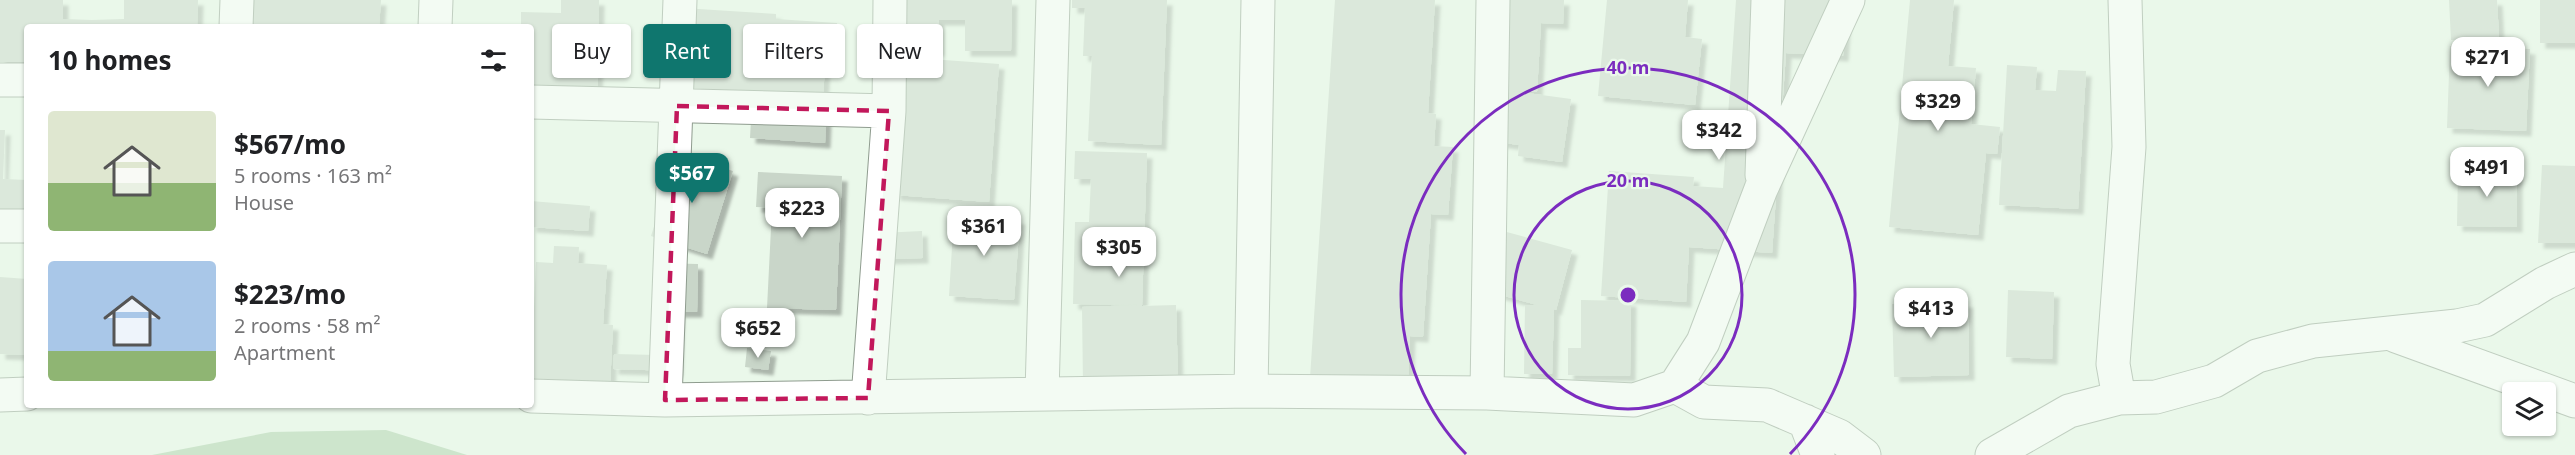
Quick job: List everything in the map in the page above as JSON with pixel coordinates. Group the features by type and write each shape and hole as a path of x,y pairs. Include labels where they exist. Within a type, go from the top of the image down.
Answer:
{"street":[{"path":"236,24 237,0"},
{"path":"435,24 436,0"},
{"path":"665,400 680,0"},
{"path":"868,398 889,111 890,0"},
{"path":"1042,393 1053,0"},
{"path":"1251,391 1258,0"},
{"path":"1487,393 1493,0"},
{"path":"1761,189 1768,0"},
{"path":"534,396 665,400 1251,391 1487,393 1634,400 1675,386 1703,342 1761,189 1848,0"},
{"path":"2119,398 2113,364 2129,147 2125,0"},
{"path":"0,80 24,80"},
{"path":"534,102 889,111"},
{"path":"0,226 24,226"},
{"path":"1992,455 2069,411 2119,398 2157,397 2214,381 2257,356 2313,341 2457,326 2485,320 2545,283 2575,269"},
{"path":"2387,332 2575,401"},
{"path":"1675,386 1704,402 1767,405 1839,436 1864,455"},
{"path":"0,395 24,394"},
{"path":"1805,421 1818,455"}],"highlighted area":[{"path":"677,106 889,111 868,398 665,400"}],"green space":[{"path":"386,430 467,455 152,455 271,432"}],"building":[{"path":"0,0 63,0 63,19 92,20 124,19 124,0 198,0 197,24 24,24 24,62 0,62"},
{"path":"248,0 381,0 379,24 245,24"},
{"path":"561,0 599,0 599,24 552,24 552,78 598,78 597,104 534,103 534,24 521,24 521,12 561,13"},
{"path":"882,0 1012,0 1011,51 965,51 965,20 939,20 939,24 882,24"},
{"path":"1072,0 1167,0 1161,145 1088,141 1092,56 1083,56 1085,8 1072,8"},
{"path":"1335,0 1435,0 1428,113 1436,114 1434,146 1453,147 1448,215 1431,214 1423,337 1410,336 1408,384 1310,378"},
{"path":"1481,0 1564,0 1563,24 1541,23 1537,92 1512,91 1571,99 1562,162 1518,156 1519,145 1476,139"},
{"path":"1607,0 1688,0 1685,37 1702,39 1695,105 1598,96"},
{"path":"1736,0 1847,0 1843,56 1786,53 1772,253 1689,247 1686,302 1601,296 1609,171 1694,177 1693,186 1723,188"},
{"path":"1910,0 1954,0 1948,66 1976,68 1971,124 2000,127 1997,154 1986,153 1978,235 1889,227"},
{"path":"2449,0 2497,0 2499,38 2451,40"},
{"path":"2540,0 2575,0 2575,43 2540,43"},
{"path":"667,7 776,14 776,19 837,23 743,24 743,78 824,78 825,143 750,138 752,101 660,95 661,78 731,78 731,24 666,24"},
{"path":"2450,46 2530,49 2526,131 2447,128"},
{"path":"943,60 999,64 989,202 895,195 890,78 943,78"},
{"path":"2007,65 2037,67 2035,90 2056,91 2058,70 2086,71 2078,209 1999,205"},
{"path":"0,130 5,130 3,179 24,180 24,210 0,209"},
{"path":"1075,151 1147,153 1142,306 1176,305 1178,383 1083,385 1082,307 1139,305 1073,304 1075,222 1089,222 1091,179 1074,179"},
{"path":"677,154 733,171 707,254 651,236"},
{"path":"2542,165 2575,166 2575,243 2538,243"},
{"path":"2458,169 2517,170 2517,227 2457,226"},
{"path":"758,172 842,176 836,310 767,308 772,208 756,207"},
{"path":"534,201 590,206 588,231 534,227"},
{"path":"954,215 1020,219 1014,300 949,296"},
{"path":"922,231 923,258 882,259 881,233"},
{"path":"1503,231 1572,250 1556,310 1554,309 1552,374 1524,374 1525,305 1537,305 1487,291"},
{"path":"554,246 579,247 578,263 607,265 603,324 613,325 610,386 534,381 536,262 553,263"},
{"path":"658,263 698,264 697,312 679,312 677,371 613,369 614,354 656,355"},
{"path":"0,277 24,279 24,355 0,354"},
{"path":"2008,290 2054,292 2052,359 2006,357"},
{"path":"1581,300 1631,301 1630,376 1568,375 1568,348 1581,348"},
{"path":"1968,302 1969,375 1894,377 1892,304"},
{"path":"747,348 771,351 768,370 745,367"}]}
